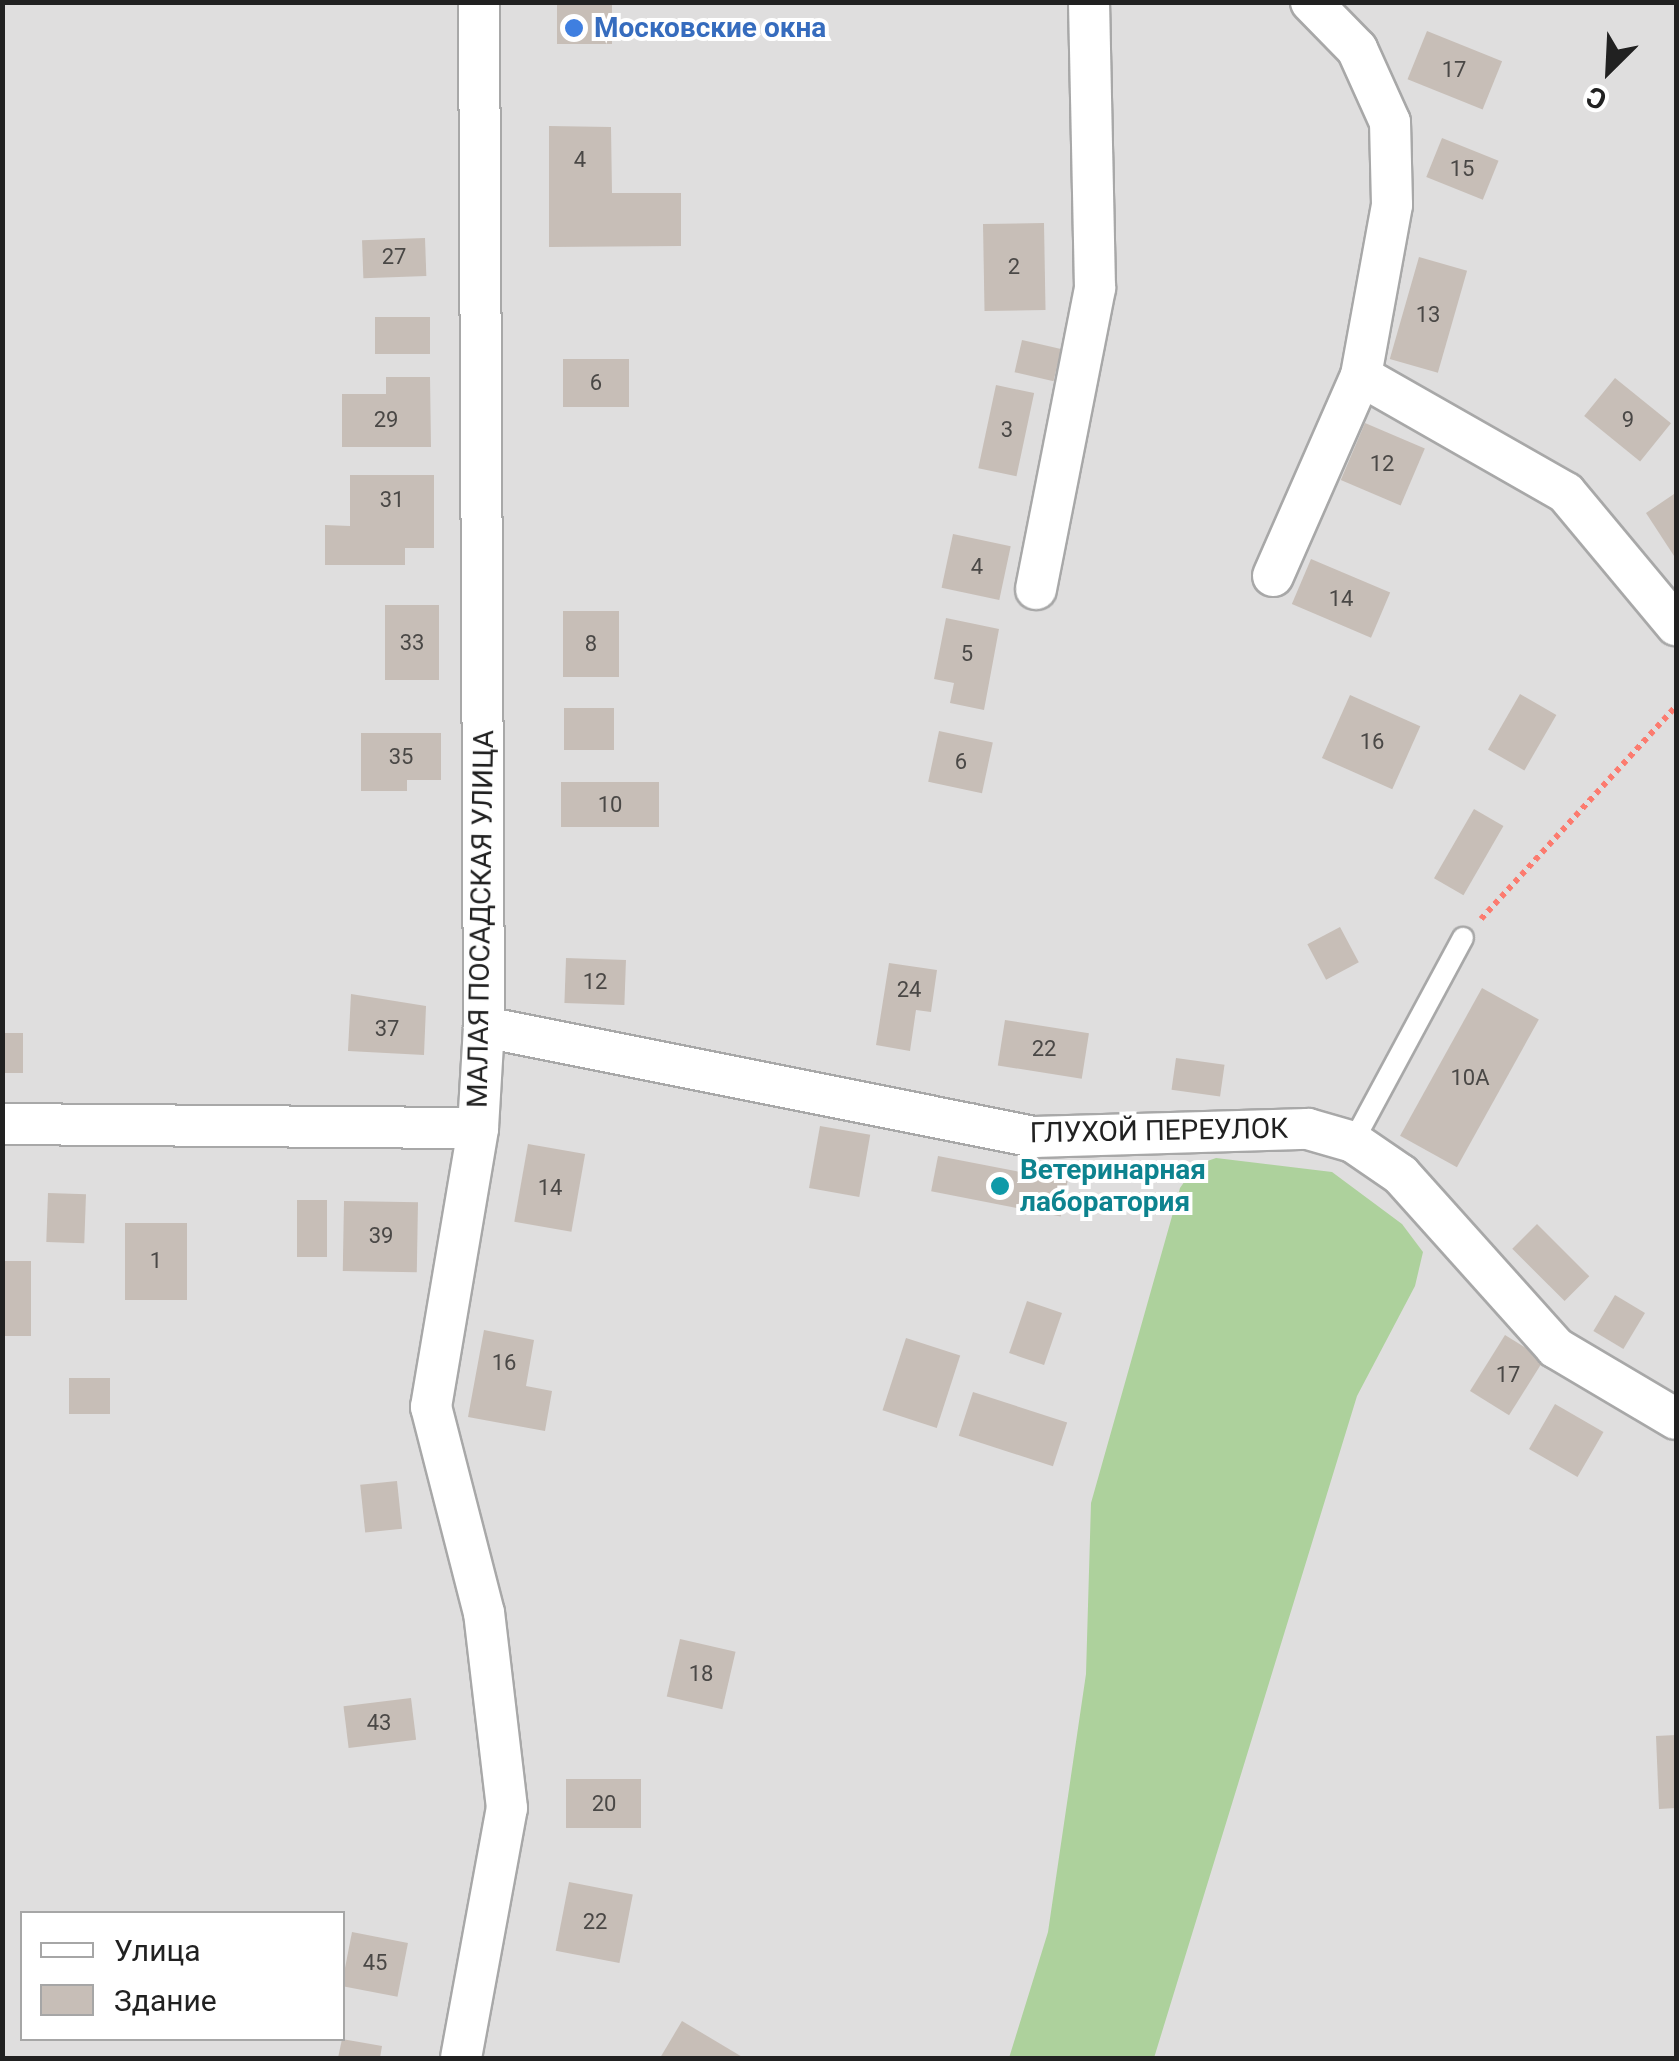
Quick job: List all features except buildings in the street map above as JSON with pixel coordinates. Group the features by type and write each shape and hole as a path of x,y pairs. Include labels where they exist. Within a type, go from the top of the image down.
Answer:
{"street":[{"name":"МАЛАЯ ПОСАДСКАЯ УЛИЦА","path":"461,2058 507,1808 484,1613 431,1407 478,1128 484,1026 479,2"},
{"path":"1036,589 1095,288 1089,2"},
{"path":"1273,576 1361,376 1392,205 1390,122 1356,49 1311,2"},
{"path":"1361,376 1566,494 1676,625"},
{"name":"ГЛУХОЙ ПЕРЕУЛОК","path":"484,1026 1034,1137 1308,1129 1353,1142 1401,1175 1556,1348 1676,1419"},
{"path":"2,1124 478,1128"}],"lane":[{"path":"1353,1142 1463,938"}],"path":[{"path":"1463,938 1676,706"}],"shaded area":[{"path":"3,3 1676,3 1676,2058 3,2058"}],"green space":[{"path":"1216,1158 1332,1172 1402,1224 1423,1252 1415,1286 1357,1396 1154,2058 1009,2058 1048,1932 1086,1674 1091,1503 1180,1188 1196,1165"}],"place":[{"name":"Московские окна","path":"574,28"},
{"name":"Ветеринарная лаборатория","path":"1000,1186"}]}
